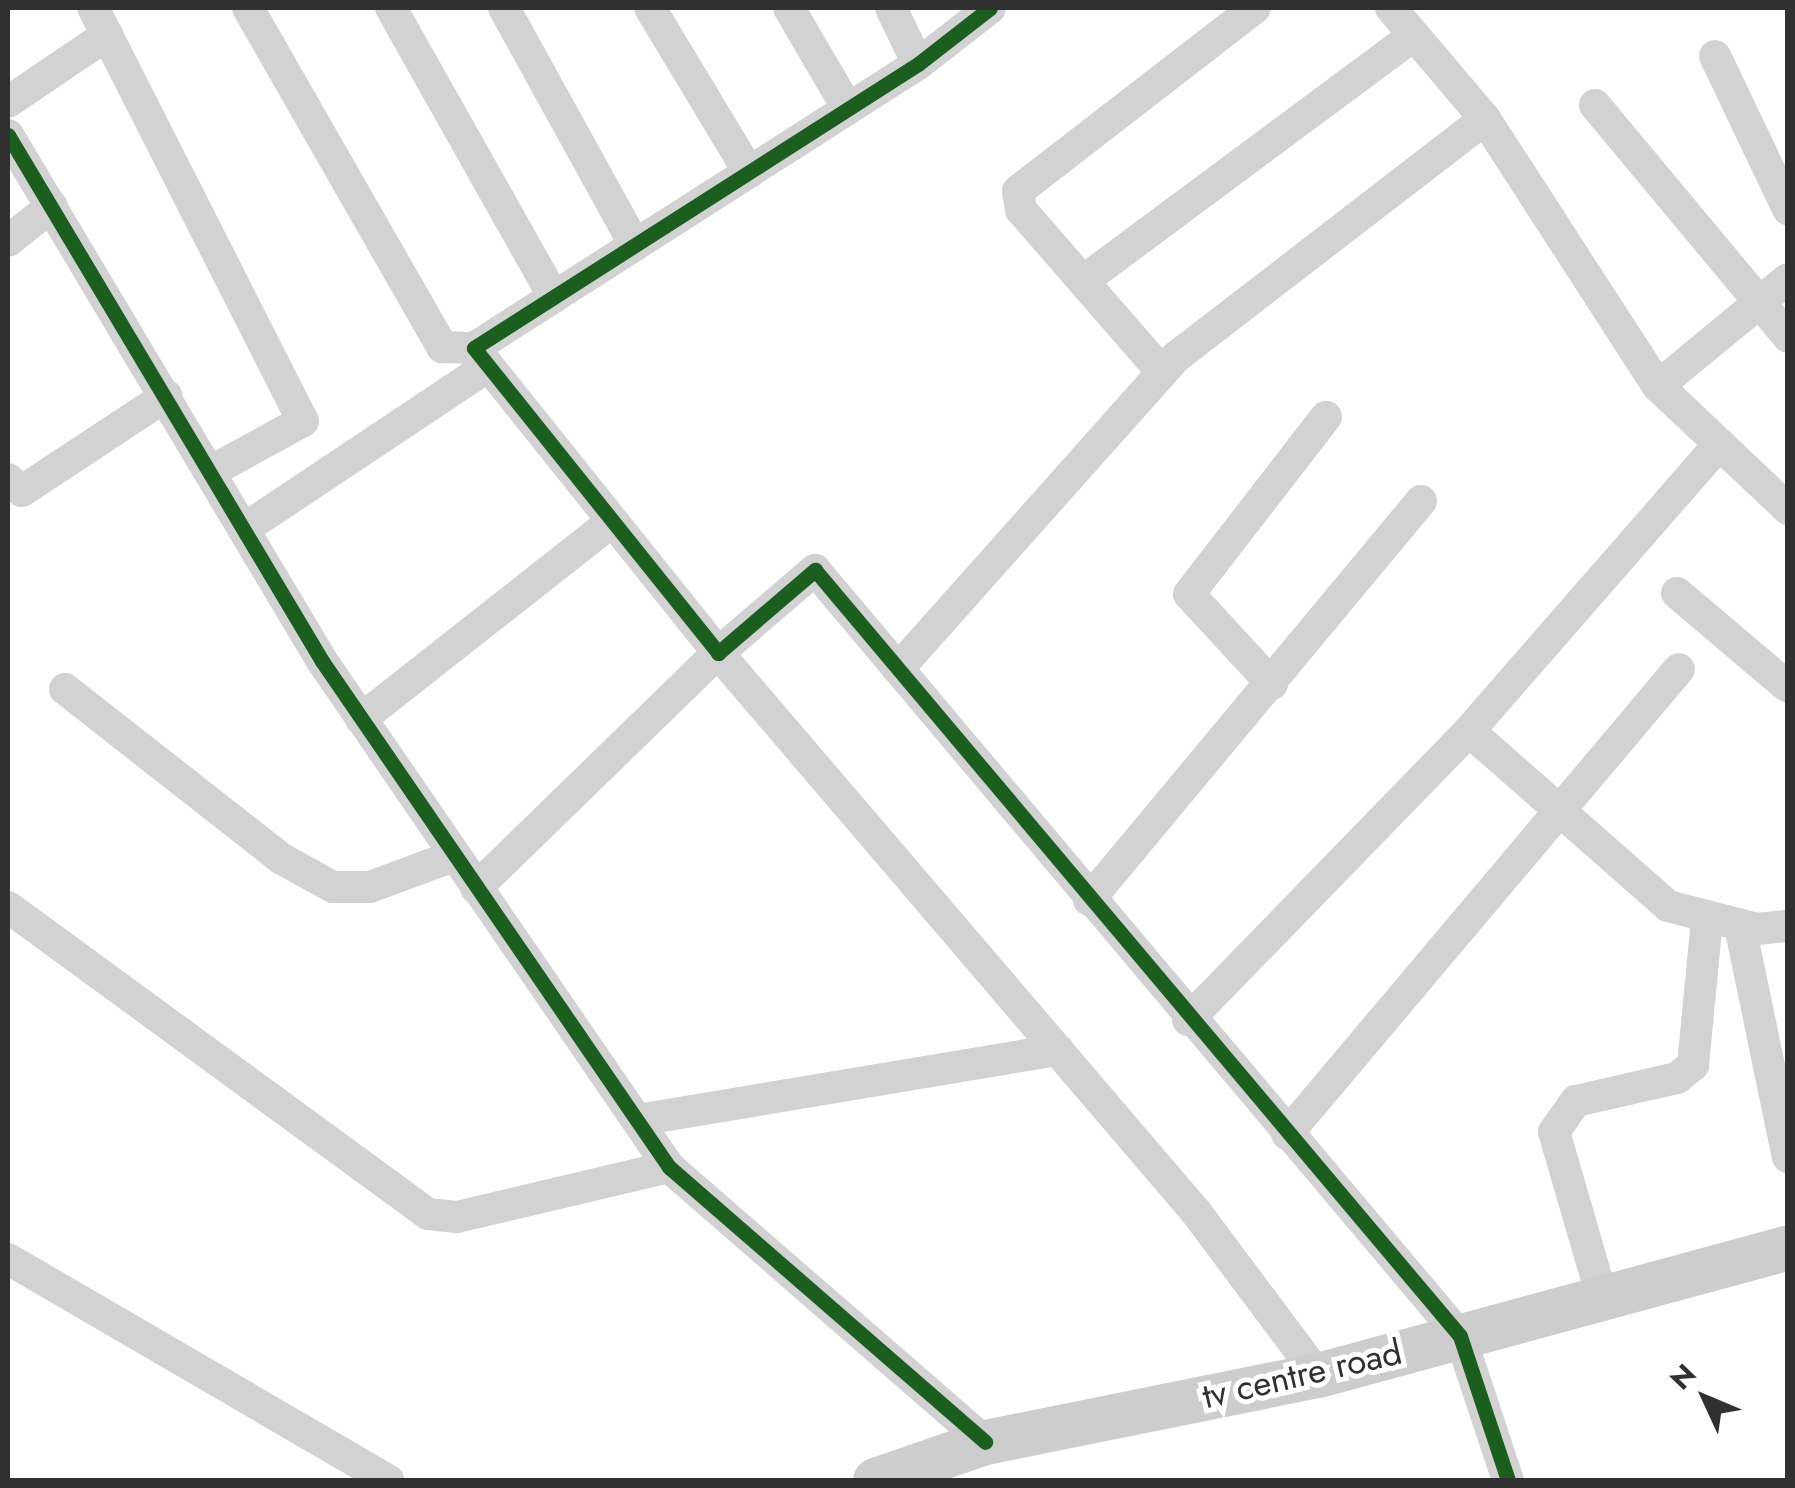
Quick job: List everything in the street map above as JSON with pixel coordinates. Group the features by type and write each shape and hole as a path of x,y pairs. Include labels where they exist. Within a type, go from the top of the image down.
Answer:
{"main road":[{"name":"tv centre road","path":"874,1480 985,1442 1318,1375 1788,1246"}],"street":[{"path":"248,8 442,346 482,357 610,523 718,653 1196,1212 1318,1375"},
{"path":"392,8 554,297"},
{"path":"504,8 635,245"},
{"path":"650,8 749,172"},
{"path":"790,8 848,108"},
{"path":"892,8 918,64"},
{"path":"244,529 482,357 554,297 918,64 990,8"},
{"path":"1162,372 1021,210 1018,191 1256,8"},
{"path":"1391,8 1485,120 1658,386 1788,510"},
{"path":"8,102 100,21 303,422 210,472"},
{"path":"1083,281 1414,35"},
{"path":"1716,56 1788,209"},
{"path":"1595,105 1757,306 1788,337"},
{"path":"898,669 1162,372 1485,120"},
{"path":"8,134 361,719 668,1166 985,1442"},
{"path":"8,241 52,206"},
{"path":"1658,386 1788,279"},
{"path":"8,479 22,491 166,396"},
{"path":"1272,684 1189,594 1326,417"},
{"path":"1188,1020 1470,731 1719,444"},
{"path":"1089,900 1421,501"},
{"path":"361,719 610,523"},
{"path":"476,888 718,653 815,570 1188,1020 1460,1336 1508,1480"},
{"path":"1677,593 1788,687"},
{"path":"1287,1134 1679,669"},
{"path":"65,689 282,859 334,888 370,887 454,856"},
{"path":"1470,731 1668,906 1740,926 1788,926"},
{"path":"8,908 428,1214 456,1217 668,1166"},
{"path":"1602,1297 1554,1132 1576,1101 1677,1078 1693,1065 1708,920"},
{"path":"1740,926 1788,1157"},
{"path":"638,1120 1058,1050"},
{"path":"8,1259 388,1480"}],"cycle path":[{"path":"990,8 918,64 474,348 718,653 815,570 1460,1336 1508,1480"},
{"path":"8,135 322,661 669,1167 985,1442"}]}
